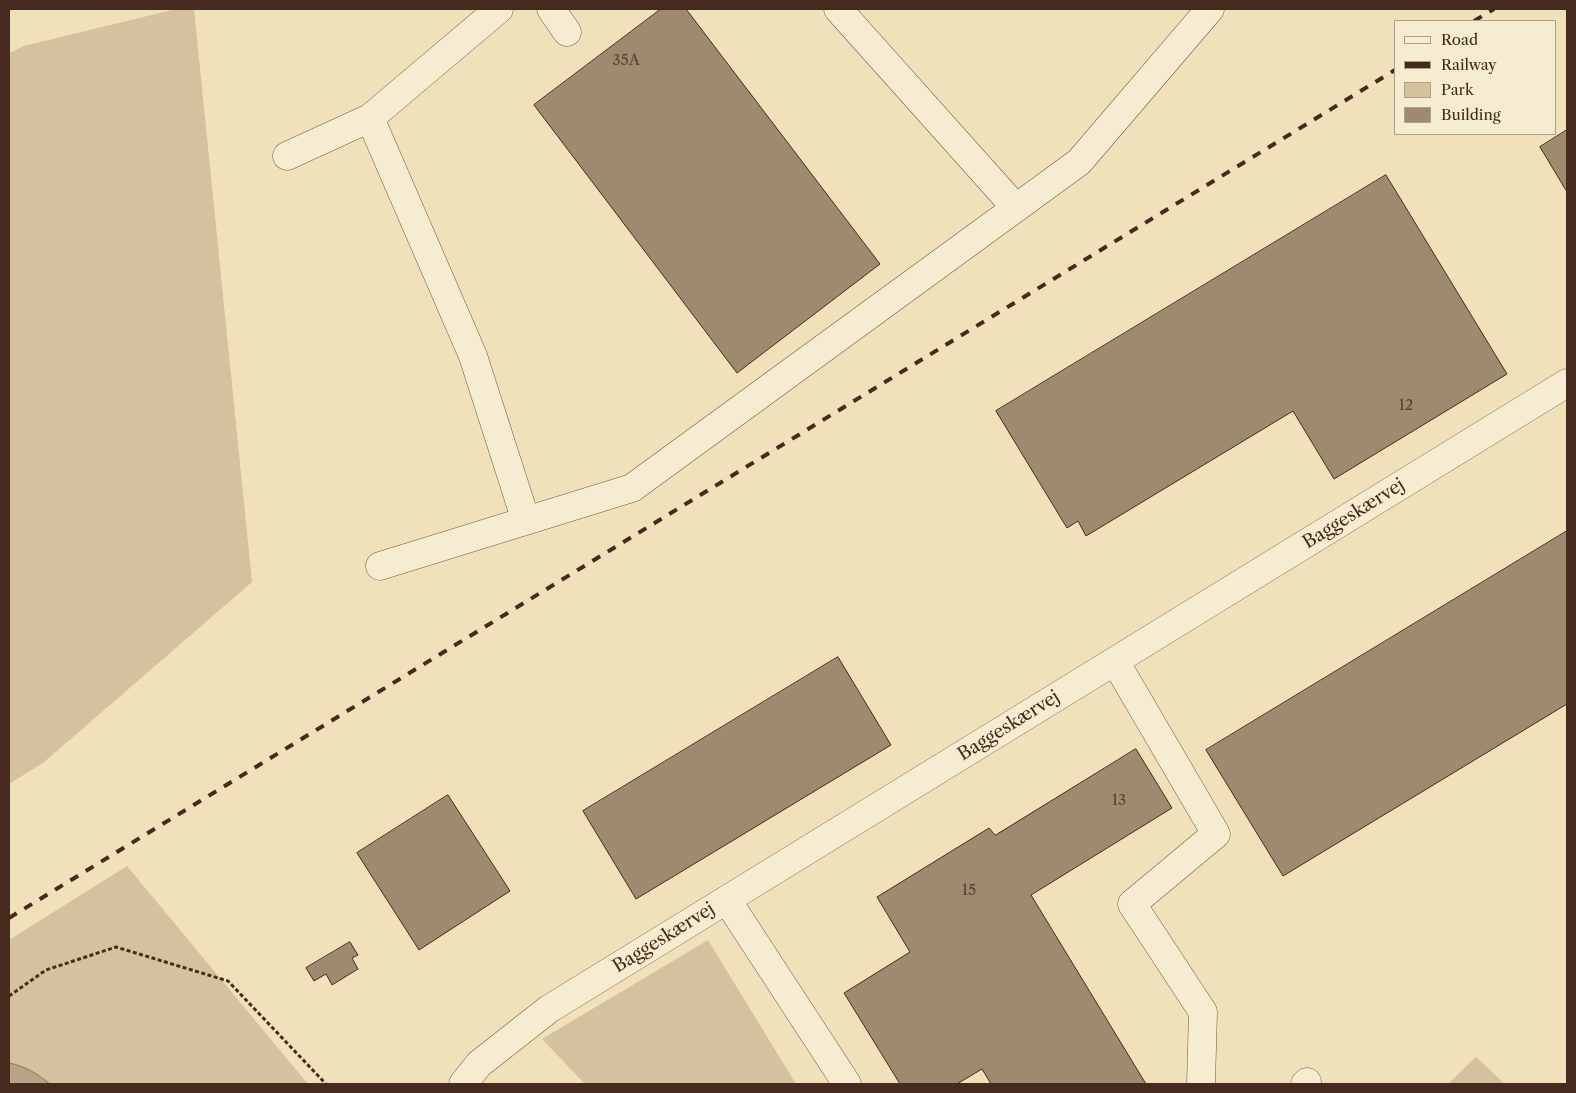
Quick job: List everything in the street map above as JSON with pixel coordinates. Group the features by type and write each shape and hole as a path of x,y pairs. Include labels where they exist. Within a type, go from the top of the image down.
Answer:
{"street":[{"path":"287,156 370,118 499,9"},
{"path":"551,9 567,32"},
{"path":"838,9 1016,208"},
{"path":"380,566 632,488 1079,162 1210,9"},
{"path":"370,118 473,356 526,521"},
{"name":"Baggeskærvej","path":"463,1084 479,1064 549,1009 1567,383"},
{"path":"1115,661 1216,834 1132,904 1204,1012 1201,1084"},
{"path":"727,900 848,1084"}],"path":[{"path":"9,996 46,970 116,947 228,981 326,1084"}],"green space":[{"path":"176,9 194,9 252,582 43,763 9,784 9,53 24,46"},
{"path":"127,866 308,1084 9,1084 9,940"},
{"path":"708,940 796,1084 585,1084 542,1039"},
{"path":"1476,1057 1505,1084 1448,1084"}],"shaded area":[{"path":"9,1063 31,1071 50,1084 9,1084"}],"building":[{"path":"661,9 686,9 880,264 737,373 534,105"},
{"path":"1567,130 1567,192 1540,147"},
{"path":"1386,175 1507,374 1334,479 1293,411 1086,536 1078,521 1067,528 996,411"},
{"path":"1567,531 1567,704 1283,876 1206,750"},
{"path":"838,657 891,745 636,899 583,811"},
{"path":"1136,749 1172,808 1031,895 1146,1084 991,1084 982,1069 957,1084 900,1084 844,993 910,952 877,897 989,828 995,835"},
{"path":"448,795 510,891 419,950 357,853"},
{"path":"350,942 358,955 352,958 358,969 332,985 326,974 314,981 306,968"}],"railway":[{"path":"1476,20 1494,9"},
{"path":"9,918 1394,71"}]}
